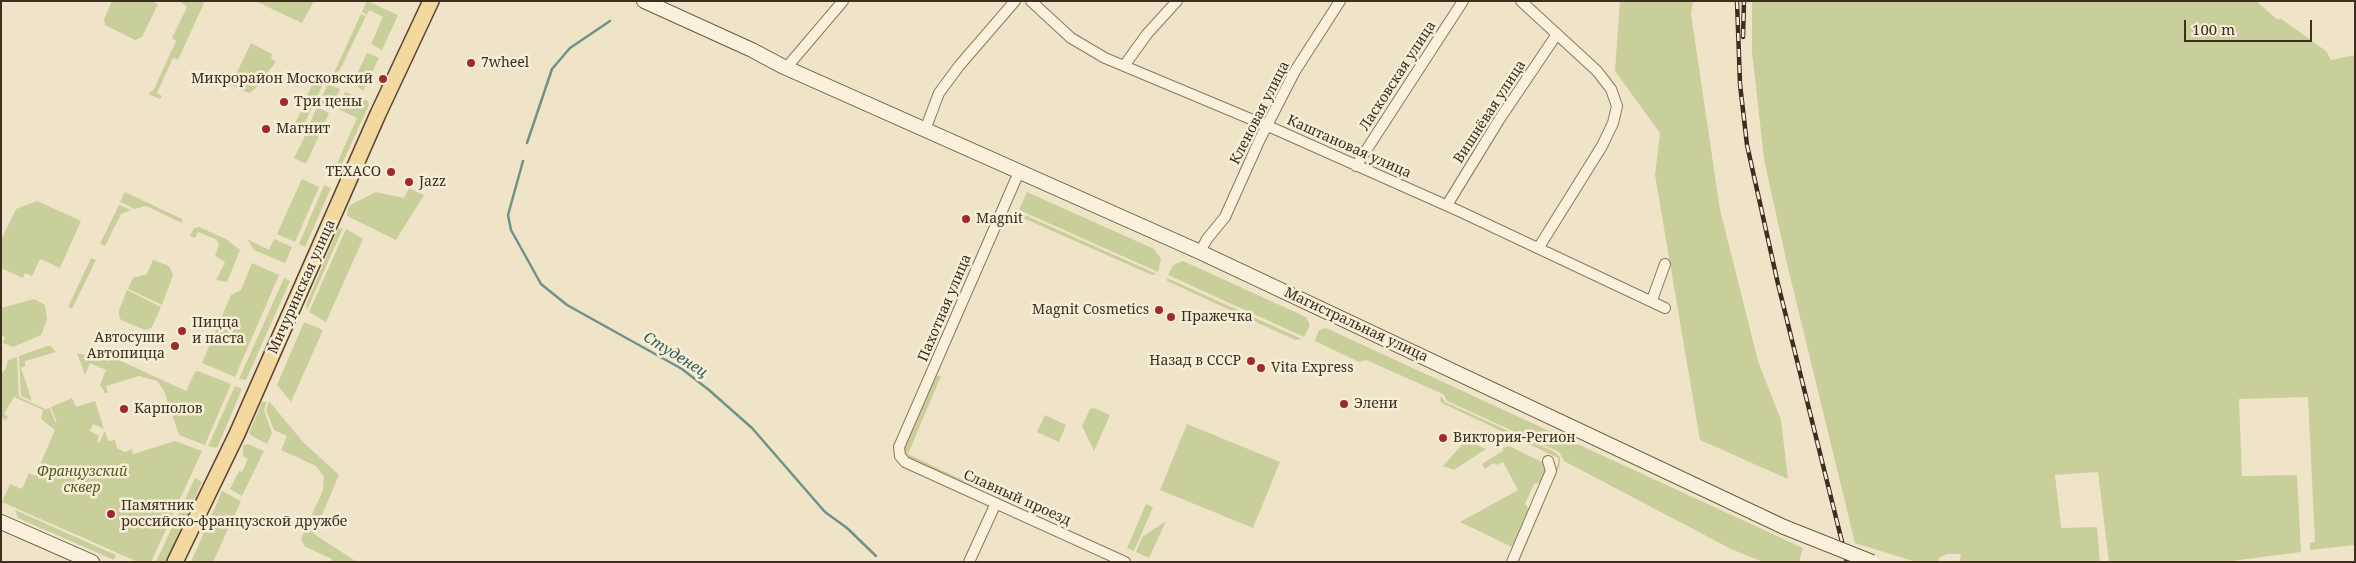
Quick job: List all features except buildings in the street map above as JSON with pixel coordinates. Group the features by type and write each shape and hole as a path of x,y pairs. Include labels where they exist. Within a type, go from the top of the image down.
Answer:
{"main road":[{"name":"Магистральная улица","path":"644,1 786,68 1200,252 1784,527 1872,562"},
{"name":"Мичуринская улица","path":"175,562 237,434 303,280 428,5"},
{"path":"1,522 92,562"}],"street":[{"path":"786,68 843,1"},
{"path":"925,130 939,93 959,66 1015,1"},
{"name":"Каштановая улица","path":"1031,1 1071,38 1096,54 1447,205 1652,300 1665,308"},
{"path":"1124,66 1147,34 1177,1"},
{"name":"Кленовая улица","path":"1200,252 1207,239 1225,217 1295,71 1340,1"},
{"name":"Ласковская улица","path":"1356,166 1463,1"},
{"path":"1521,1 1591,65 1610,89 1617,106 1610,132 1539,247"},
{"name":"Вишнёвая улица","path":"1447,205 1499,120 1557,34"},
{"name":"Пахотная улица","path":"900,456 899,447 1019,172"},
{"path":"1652,300 1665,264"},
{"name":"Славный проезд","path":"900,456 905,462 1125,562"},
{"path":"1512,562 1550,471 1548,461"},
{"path":"970,562 996,503"}],"green space":[{"path":"112,1 152,1 158,4 142,37 135,40 105,25 104,19"},
{"path":"180,1 205,1 178,60 173,58 157,93 162,96 160,99 148,94 154,89 176,41 172,38 187,7"},
{"path":"255,1 314,1 302,23"},
{"path":"367,1 398,15 382,50 371,44 383,17 369,10 367,15 362,12"},
{"path":"1620,1 1693,1 1691,14 1720,210 1758,361 1781,420 1788,479 1700,440 1655,175 1660,133 1615,71"},
{"path":"1752,1 2256,1 2278,20 2280,18 2326,51 2331,60 2355,55 2355,545 2310,550 2310,543 2315,542 2308,397 2239,399 2242,476 2297,475 2301,552 2224,562 2109,562 2098,472 2055,475 2061,528 2097,527 2100,562 1959,562 1961,554 1947,554 1940,557 1937,562 1916,562 1855,543 1787,264 1764,159 1752,52"},
{"path":"361,14 366,16 340,70 333,75"},
{"path":"251,43 272,54 271,58 276,62 254,90 249,93 231,85"},
{"path":"367,53 379,58 363,91 353,82"},
{"path":"301,71 324,82 315,101 306,98 313,83 299,77"},
{"path":"328,84 340,89 331,109 319,103"},
{"path":"345,92 368,101 369,105 336,177 331,178 326,176 332,164 336,166 357,118 338,109"},
{"path":"305,102 313,105 300,134 292,130"},
{"path":"317,107 329,113 323,127 306,132"},
{"path":"321,131 306,164 294,158 305,136"},
{"path":"302,179 319,187 295,242 277,234"},
{"path":"324,185 331,188 305,247 299,244"},
{"path":"409,188 424,195 396,240 347,216 350,205 376,192 404,198"},
{"path":"125,192 182,219 182,223 146,206 135,209 120,202"},
{"path":"1027,192 1154,249 1161,259 1158,272 1019,210"},
{"path":"37,201 81,221 60,268 40,259 32,276 25,273 23,278 1,268 1,240 16,209"},
{"path":"119,205 131,210 121,214 105,246 100,244"},
{"path":"1018,212 1157,274 1152,275 1016,215"},
{"path":"199,227 226,239 240,250 227,282 216,280 225,262 215,256 219,245 217,240 198,232 195,238 190,236 194,228"},
{"path":"343,228 307,310 306,305 338,229"},
{"path":"346,229 363,239 326,322 309,312"},
{"path":"247,239 269,250 274,239 292,247 285,263 254,250"},
{"path":"91,258 96,260 72,309 68,307"},
{"path":"153,260 169,266 173,275 162,305 128,289 133,278 147,274"},
{"path":"1183,261 1306,317 1310,325 1304,337 1168,275 1173,265"},
{"path":"252,263 279,275 235,377 202,363 231,295 241,290"},
{"path":"284,278 290,281 246,380 239,379"},
{"path":"1167,278 1302,339 1295,340 1167,281"},
{"path":"127,290 161,307 152,327 149,329 145,330 121,320 119,310"},
{"path":"34,299 45,305 47,320 41,335 13,347 3,343 5,337 1,335 1,308"},
{"path":"304,322 323,330 291,402 277,385"},
{"path":"1326,328 1803,548 1799,562 1763,562 1731,549 1564,461 1559,452 1447,401 1443,394 1366,360 1359,362 1315,341 1319,330"},
{"path":"51,346 56,352 25,361 25,366 21,368 32,401 21,396 19,356"},
{"path":"95,349 186,391 195,372 198,371 231,384 205,445 179,435 164,391 157,381 139,376 106,386 108,393 105,393 100,385 106,370 90,363 85,375 77,353 88,356"},
{"name":"Французский сквер","path":"17,357 19,397 45,409 50,408 55,422 57,423 51,407 72,398 76,407 95,401 104,429 93,424 90,431 99,436 97,442 99,443 105,431 108,441 115,440 117,448 125,452 132,449 133,454 175,441 202,451 151,562 138,562 2,502 10,484 22,489 29,473 35,476 55,430 41,419 43,410 14,397 4,414 8,416 6,420 1,418 1,375 6,368 8,360"},
{"path":"935,376 941,376 908,454 973,485 971,486 906,457 902,449"},
{"path":"235,386 242,389 218,446 216,448 208,446"},
{"path":"1441,396 1445,402 1555,452 1560,457 1560,465 1519,562 1516,562 1558,463 1558,458 1442,403 1440,401"},
{"path":"269,401 303,442 339,475 314,534 357,562 331,562 332,559 304,546 301,539 323,490 324,477 316,466 281,450 287,436 274,430 266,410"},
{"path":"262,402 267,402 264,410 272,433 267,444 249,433"},
{"path":"1094,408 1110,415 1094,451 1082,426 1090,409"},
{"path":"1045,415 1066,425 1059,442 1037,432"},
{"path":"1187,424 1280,462 1253,528 1160,490"},
{"path":"1466,440 1486,449 1454,470 1443,466"},
{"path":"248,444 264,451 242,496 230,489 239,471 242,472 248,459 243,456 243,445"},
{"path":"1509,446 1542,462 1547,468 1542,482 1534,484 1525,504 1530,510 1512,547 1460,522 1518,490 1503,462 1497,465 1493,463 1485,469 1482,464 1504,450 1502,448"},
{"path":"195,478 202,482 167,562 156,562"},
{"path":"222,491 241,501 213,562 191,562"},
{"path":"1146,504 1153,507 1134,551 1127,548"},
{"path":"15,510 116,555 114,560 18,518"},
{"path":"1166,521 1149,558 1136,552 1142,537"}],"waterway":[{"name":"Студенец","path":"527,143 552,69 570,48 610,21"},
{"name":"Студенец","path":"523,161 508,215 511,230 541,284 567,305 682,369 709,390 752,428 825,512 847,528 876,556"}],"railway":[{"path":"1737,1 1740,84 1747,145 1778,284 1847,562"},
{"path":"1743,37 1744,1"}],"place":[{"name":"7wheel","path":"471,63"},
{"name":"Микрорайон Московский","path":"383,79"},
{"name":"Три цены","path":"284,102"},
{"name":"Магнит","path":"266,129"},
{"name":"ТЕХАСО","path":"391,172"},
{"name":"Jazz","path":"409,182"},
{"name":"Magnit","path":"966,219"},
{"name":"Magnit Cosmetics","path":"1159,310"},
{"name":"Пражечка","path":"1171,317"},
{"name":"Пицца и паста","path":"182,331"},
{"name":"Автосуши Автопицца","path":"175,346"},
{"name":"Назад в СССР","path":"1251,361"},
{"name":"Vita Express","path":"1261,368"},
{"name":"Элени","path":"1344,404"},
{"name":"Карполов","path":"124,409"},
{"name":"Виктория-Регион","path":"1443,438"},
{"name":"Памятник российско-французской дружбе","path":"111,514"}]}
